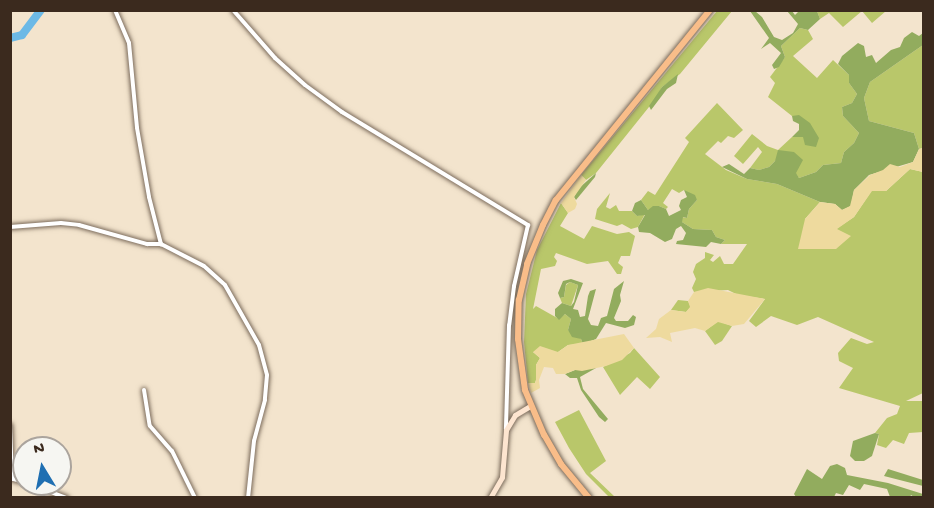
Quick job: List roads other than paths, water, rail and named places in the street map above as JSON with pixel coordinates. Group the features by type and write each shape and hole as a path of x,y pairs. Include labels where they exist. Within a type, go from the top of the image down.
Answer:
{"highway":[{"path":"589,498 561,464 530,405 521,372 518,329 522,285 533,245 544,222 567,187 710,10"}],"main road":[{"path":"490,498 502,477 506,430 515,415 530,405"}],"street":[{"path":"115,10 129,43 137,128 149,197 161,244"},
{"path":"233,10 274,58 305,85 342,112 528,225 514,286 509,325 506,430"},
{"path":"10,227 61,223 80,225 147,244 161,244 192,258 225,285 264,355 267,375 266,394 254,441 248,498"},
{"path":"144,390 150,426 172,451 195,498"},
{"path":"10,425 11,479"}],"waterway":[{"path":"10,38 22,35 41,10"}]}
